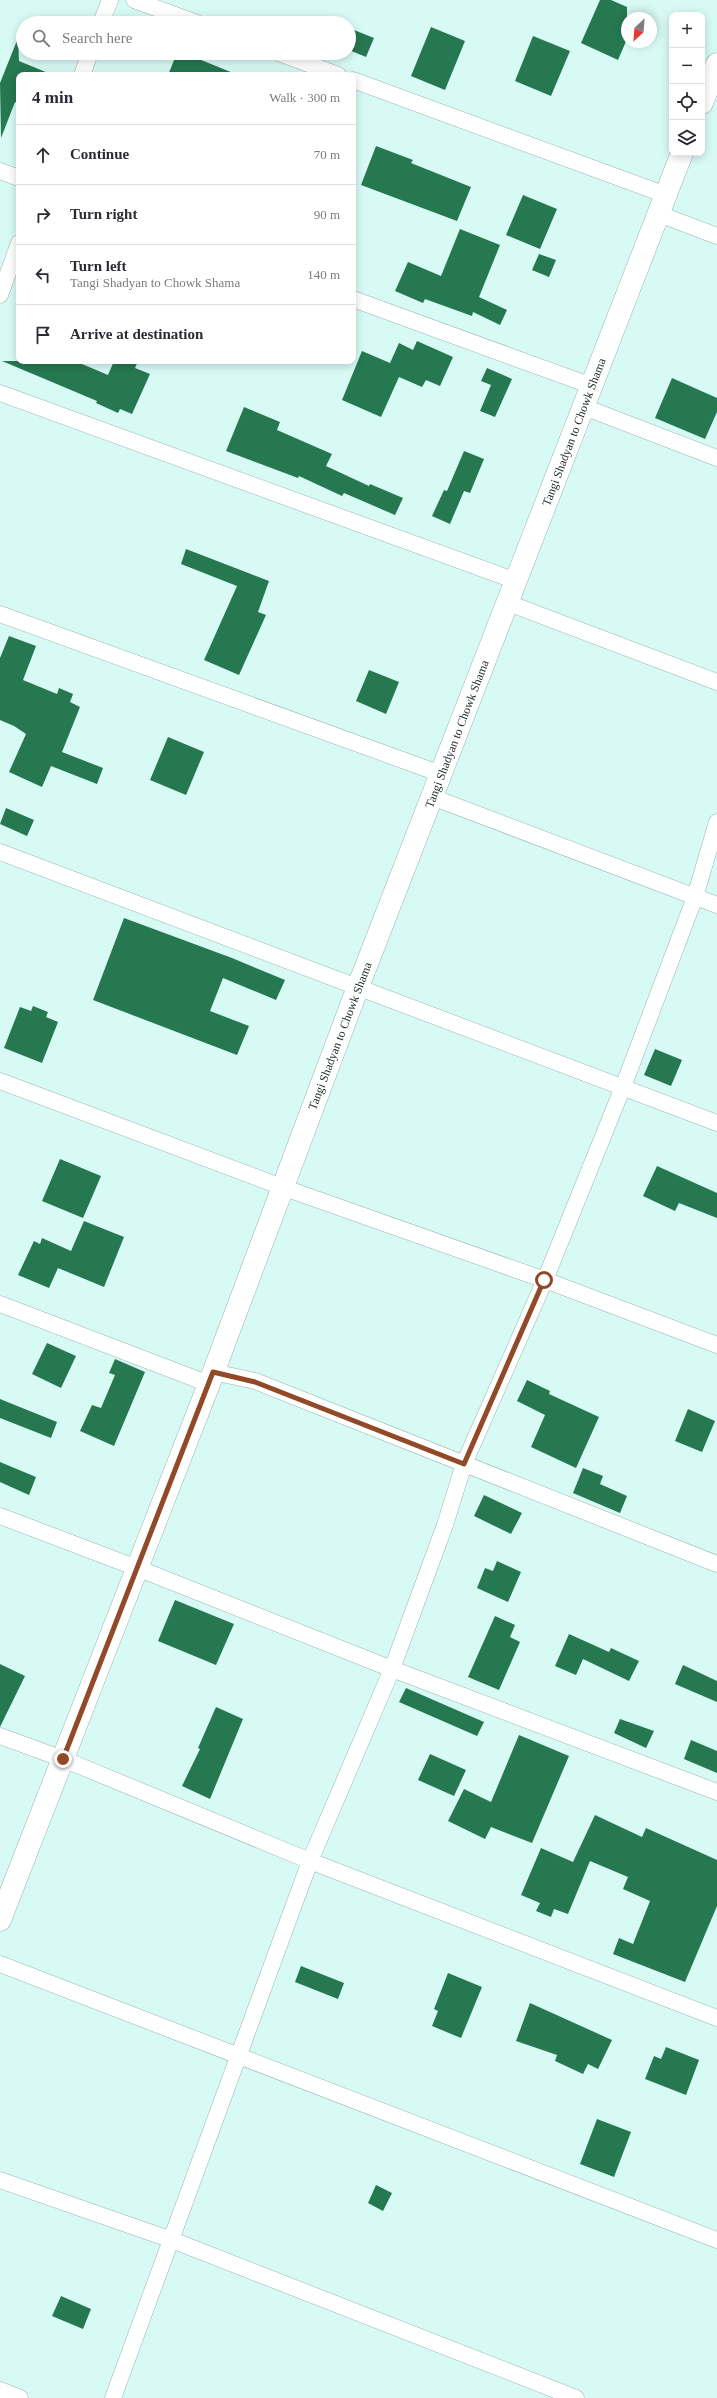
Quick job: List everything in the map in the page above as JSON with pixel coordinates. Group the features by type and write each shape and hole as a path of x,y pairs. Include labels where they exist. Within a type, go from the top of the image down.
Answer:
{"main road":[{"path":"705,95 717,64"},
{"name":"Tangi Shadyan to Chowk Shama","path":"0,1920 211,1378 358,987 681,156"}],"street":[{"path":"104,16 110,0"},
{"path":"134,0 178,16"},
{"path":"83,72 87,60"},
{"path":"298,60 330,72"},
{"path":"356,81 662,205 717,236"},
{"path":"0,171 16,177"},
{"path":"0,295 16,251"},
{"path":"356,301 592,386"},
{"path":"0,393 516,581"},
{"path":"584,407 717,458"},
{"path":"508,603 717,682"},
{"path":"0,614 441,774"},
{"path":"432,797 717,905"},
{"path":"113,2398 310,1861 392,1669 445,1525 464,1464 544,1280 623,1087 695,897 717,822"},
{"path":"0,852 717,1123"},
{"path":"0,1081 282,1187 544,1280 717,1345"},
{"path":"0,1304 211,1378 255,1382 717,1564"},
{"path":"0,1516 137,1568 392,1669 717,1792"},
{"path":"0,1736 63,1759 310,1861 717,2018"},
{"path":"0,1964 717,2240"},
{"path":"0,2180 172,2240 576,2398"},
{"path":"0,2390 20,2398"}],"building":[{"path":"600,0 611,0 627,7 627,12 621,12 621,48 623,48 618,60 581,43"},
{"path":"431,27 465,41 445,90 411,76"},
{"path":"356,31 374,38 366,57 356,53"},
{"path":"533,36 570,51 551,96 515,81"},
{"path":"16,43 16,60 46,72 16,72 16,102 1,138 0,83"},
{"path":"174,60 201,60 231,72 169,72"},
{"path":"376,146 413,160 411,163 471,187 457,221 361,185"},
{"path":"523,195 557,209 540,249 506,235"},
{"path":"460,229 500,245 479,297 507,310 500,325 473,312 472,316 425,299 423,303 395,291 408,262 441,276"},
{"path":"539,254 556,260 549,277 532,270"},
{"path":"417,341 453,357 440,386 426,380 422,387 399,377 381,417 342,400 362,351 390,363 399,343 413,350"},
{"path":"2,361 16,361 16,364 82,364 108,375 113,364 137,364 135,368 150,374 132,414 120,409 118,413 96,403 97,401"},
{"path":"487,368 512,379 495,417 480,411 491,385 481,381"},
{"path":"672,378 717,398 717,412 705,439 655,418"},
{"path":"244,407 280,422 277,430 332,454 326,466 369,486 370,484 403,498 395,515 344,493 342,496 299,476 298,478 226,451"},
{"path":"464,451 484,459 470,493 464,491 450,524 432,516 444,490 447,491"},
{"path":"186,549 269,581 258,612 266,615 239,675 204,660 237,586 181,564"},
{"path":"9,636 36,646 23,680 57,694 59,688 73,694 70,702 80,707 62,752 103,768 97,784 51,766 42,787 9,772 26,734 14,726 0,720 0,658"},
{"path":"369,670 399,682 386,714 356,701"},
{"path":"168,737 204,752 186,795 150,780"},
{"path":"6,808 34,820 27,836 0,824"},
{"path":"124,918 232,958 285,980 276,1000 223,978 210,1011 249,1026 237,1055 93,1000"},
{"path":"33,1006 48,1012 46,1017 58,1022 42,1063 4,1048 20,1007 31,1011"},
{"path":"655,1049 682,1060 671,1086 644,1075"},
{"path":"60,1159 101,1176 83,1218 42,1201"},
{"path":"657,1166 717,1193 717,1218 679,1203 675,1211 643,1196"},
{"path":"84,1221 124,1237 104,1287 58,1268 49,1288 18,1275 34,1241 40,1244 42,1238 71,1251"},
{"path":"47,1343 76,1356 61,1388 32,1374"},
{"path":"115,1359 145,1372 114,1446 80,1431 92,1405 101,1408 115,1375 109,1373"},
{"path":"527,1380 550,1391 549,1394 599,1417 576,1468 531,1447 545,1415 517,1401"},
{"path":"0,1399 57,1422 51,1438 0,1418"},
{"path":"688,1409 715,1421 702,1452 675,1441"},
{"path":"0,1462 36,1477 29,1495 0,1482"},
{"path":"583,1468 603,1476 600,1484 627,1496 620,1513 573,1493"},
{"path":"484,1495 522,1513 511,1534 474,1516"},
{"path":"497,1561 521,1572 508,1602 477,1588 485,1568 493,1571"},
{"path":"175,1600 234,1624 216,1665 158,1641"},
{"path":"495,1616 515,1625 510,1637 520,1642 499,1690 468,1677"},
{"path":"569,1634 609,1652 611,1648 639,1661 629,1681 583,1659 576,1675 555,1666"},
{"path":"0,1664 25,1676 0,1727"},
{"path":"683,1665 717,1681 717,1702 675,1684"},
{"path":"406,1688 484,1722 477,1736 399,1702"},
{"path":"216,1707 243,1719 210,1799 182,1786 200,1749 198,1748"},
{"path":"620,1719 654,1731 646,1748 614,1733"},
{"path":"519,1735 569,1756 532,1843 491,1827 485,1839 448,1821 464,1789 491,1802"},
{"path":"691,1740 717,1751 717,1773 684,1759"},
{"path":"430,1754 466,1770 454,1796 418,1780"},
{"path":"595,1815 642,1837 646,1828 717,1860 717,1906 685,1982 613,1954 619,1938 633,1944 650,1901 623,1889 628,1877 590,1861 568,1914 554,1909 551,1917 536,1911 540,1903 521,1895 541,1848 573,1862"},
{"path":"301,1966 344,1983 338,1999 295,1982"},
{"path":"448,1973 482,1987 461,2038 432,2026 438,2011 434,2009"},
{"path":"530,2003 612,2040 598,2069 588,2064 583,2074 555,2061 557,2055 516,2041"},
{"path":"666,2047 699,2060 686,2095 645,2079 654,2056 661,2059"},
{"path":"597,2119 631,2132 614,2177 580,2164"},
{"path":"376,2185 392,2193 383,2211 368,2203"},
{"path":"61,2296 91,2309 83,2329 52,2316"}],"route":[{"path":"63,1759 213,1372 255,1382 464,1464 544,1280"}]}
